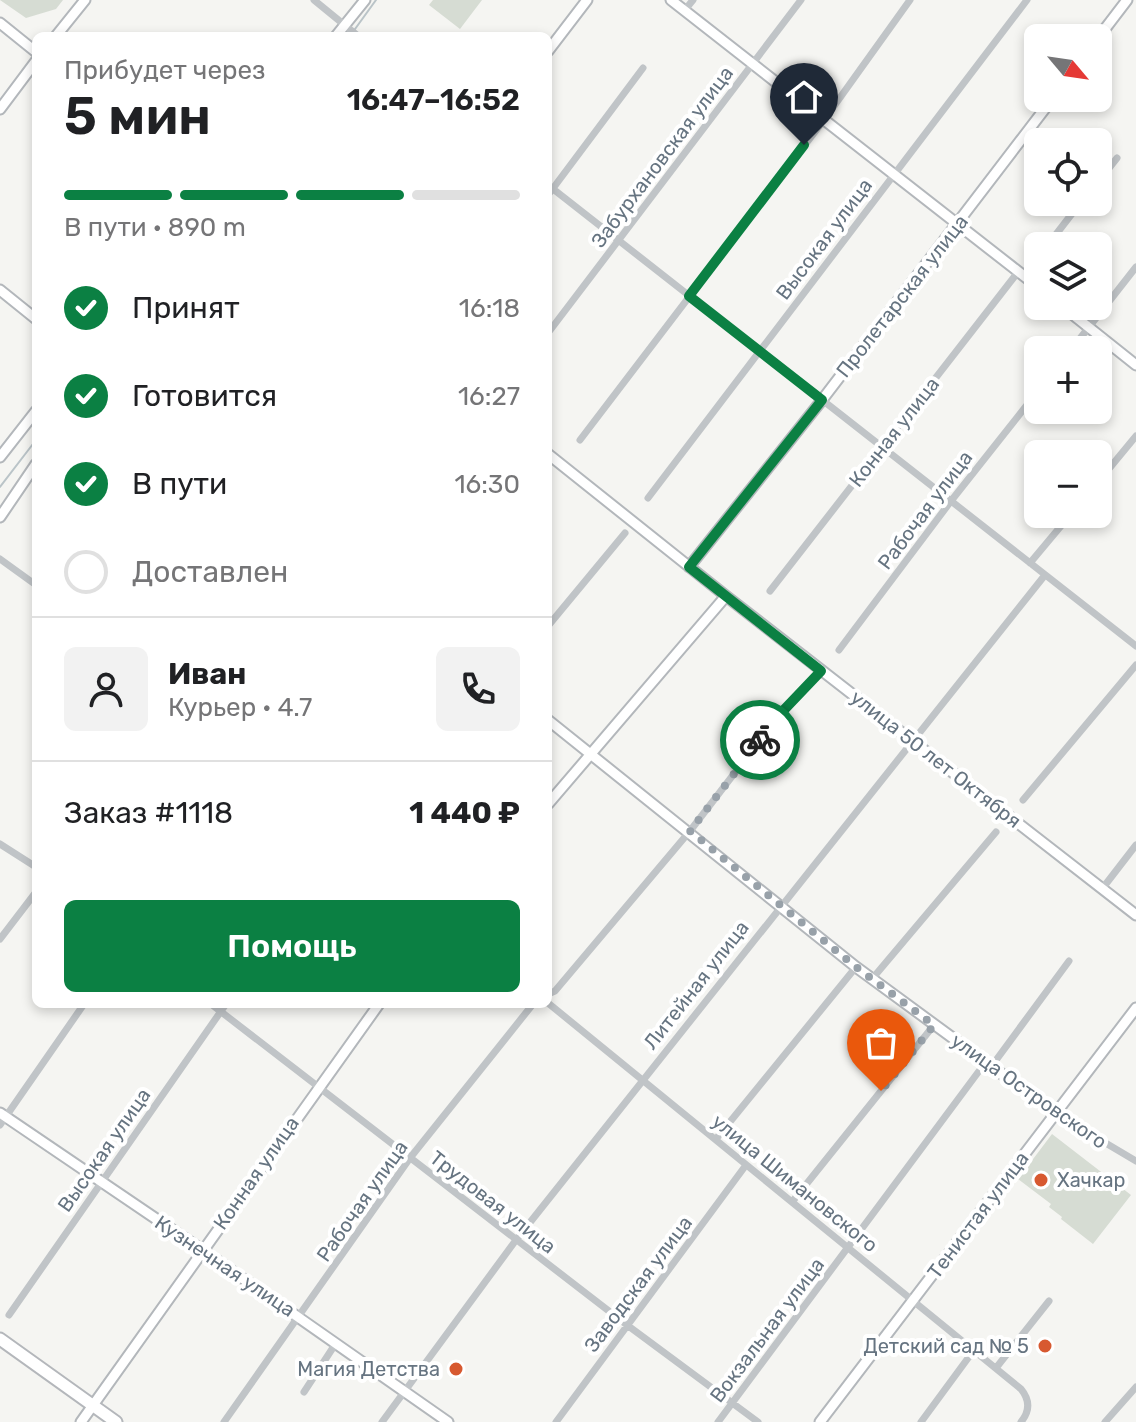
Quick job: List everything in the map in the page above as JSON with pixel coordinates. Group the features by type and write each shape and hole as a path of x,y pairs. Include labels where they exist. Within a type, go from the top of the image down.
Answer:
{"main road":[{"path":"0,1339 116,1422"}],"street":[{"path":"59,32 85,0"},
{"path":"314,0 353,32"},
{"path":"339,32 365,0"},
{"path":"552,46 587,0"},
{"path":"671,0 1024,276"},
{"path":"684,11 693,0"},
{"name":"Забурхановская улица","path":"552,328 801,0"},
{"path":"580,440 824,120 910,0"},
{"name":"Высокая улица","path":"648,498 1027,0"},
{"path":"1109,24 1127,0"},
{"path":"0,23 32,49"},
{"path":"0,109 32,66"},
{"path":"552,187 643,68"},
{"name":"Пролетарская улица","path":"689,567 958,225 1043,112"},
{"path":"1112,164 1117,158"},
{"path":"552,191 1136,646"},
{"path":"1058,232 1070,216"},
{"path":"1082,336 1136,267"},
{"name":"Конная улица","path":"770,591 1024,271"},
{"path":"0,290 32,316"},
{"path":"1080,320 1136,365"},
{"name":"Рабочая улица","path":"839,650 1024,409"},
{"path":"0,457 32,416"},
{"path":"1112,465 1136,436"},
{"name":"улица 50 лет Октября","path":"552,457 1136,915"},
{"path":"0,517 32,470"},
{"path":"1030,563 1059,528"},
{"path":"552,621 625,533"},
{"path":"0,559 32,582"},
{"name":"Литейная улица","path":"382,1422 516,1240 1045,575"},
{"path":"552,799 726,596"},
{"path":"1023,800 1136,665"},
{"path":"552,992 690,831 780,714 821,671"},
{"name":"улица Островского","path":"552,723 872,979 1055,1113 1136,1161"},
{"path":"872,979 996,832"},
{"path":"0,844 32,864"},
{"path":"1102,889 1136,845"},
{"path":"0,939 32,897"},
{"name":"Вокзальная улица","path":"718,1422 1069,961"},
{"path":"716,1139 856,967"},
{"name":"улица Шимановского","path":"552,1006 1021,1389 1028,1405 1021,1422"},
{"path":"2,1118 81,1008"},
{"name":"Высокая улица","path":"9,1315 223,1008"},
{"name":"Трудовая улица","path":"223,1008 318,1087 758,1422"},
{"name":"Конная улица","path":"81,1422 376,1008"},
{"name":"Рабочая улица","path":"224,1422 410,1158 530,1008"},
{"name":"Тенистая улица","path":"820,1422 1136,1008"},
{"path":"792,1202 934,1025"},
{"name":"Кузнечная улица","path":"2,1118 202,1250 448,1422"},
{"name":"Заводская улица","path":"556,1422 746,1165"},
{"path":"996,1368 1049,1301"},
{"path":"304,1392 336,1343"},
{"path":"921,1422 974,1350"},
{"path":"1105,1422 1136,1387"}],"shaded area":[{"path":"0,0 63,0 56,9 26,18"},
{"path":"433,0 482,0 460,29 429,5"},
{"path":"1052,1134 1131,1195 1093,1244 1061,1219 1049,1207 1051,1204 1018,1179"}],"waterway":[{"path":"353,32 376,0"},
{"path":"0,487 32,445"}],"way so far":[{"path":"760,740 690,831 856,967 934,1025 881,1091"}],"place":[{"name":"Хачкар","path":"1041,1180"},
{"name":"Детский сад № 5","path":"1045,1346"},
{"name":"Магия Детства","path":"456,1369"}],"route":[{"path":"760,740 821,671 689,567 822,400 689,296 804,145"}]}
